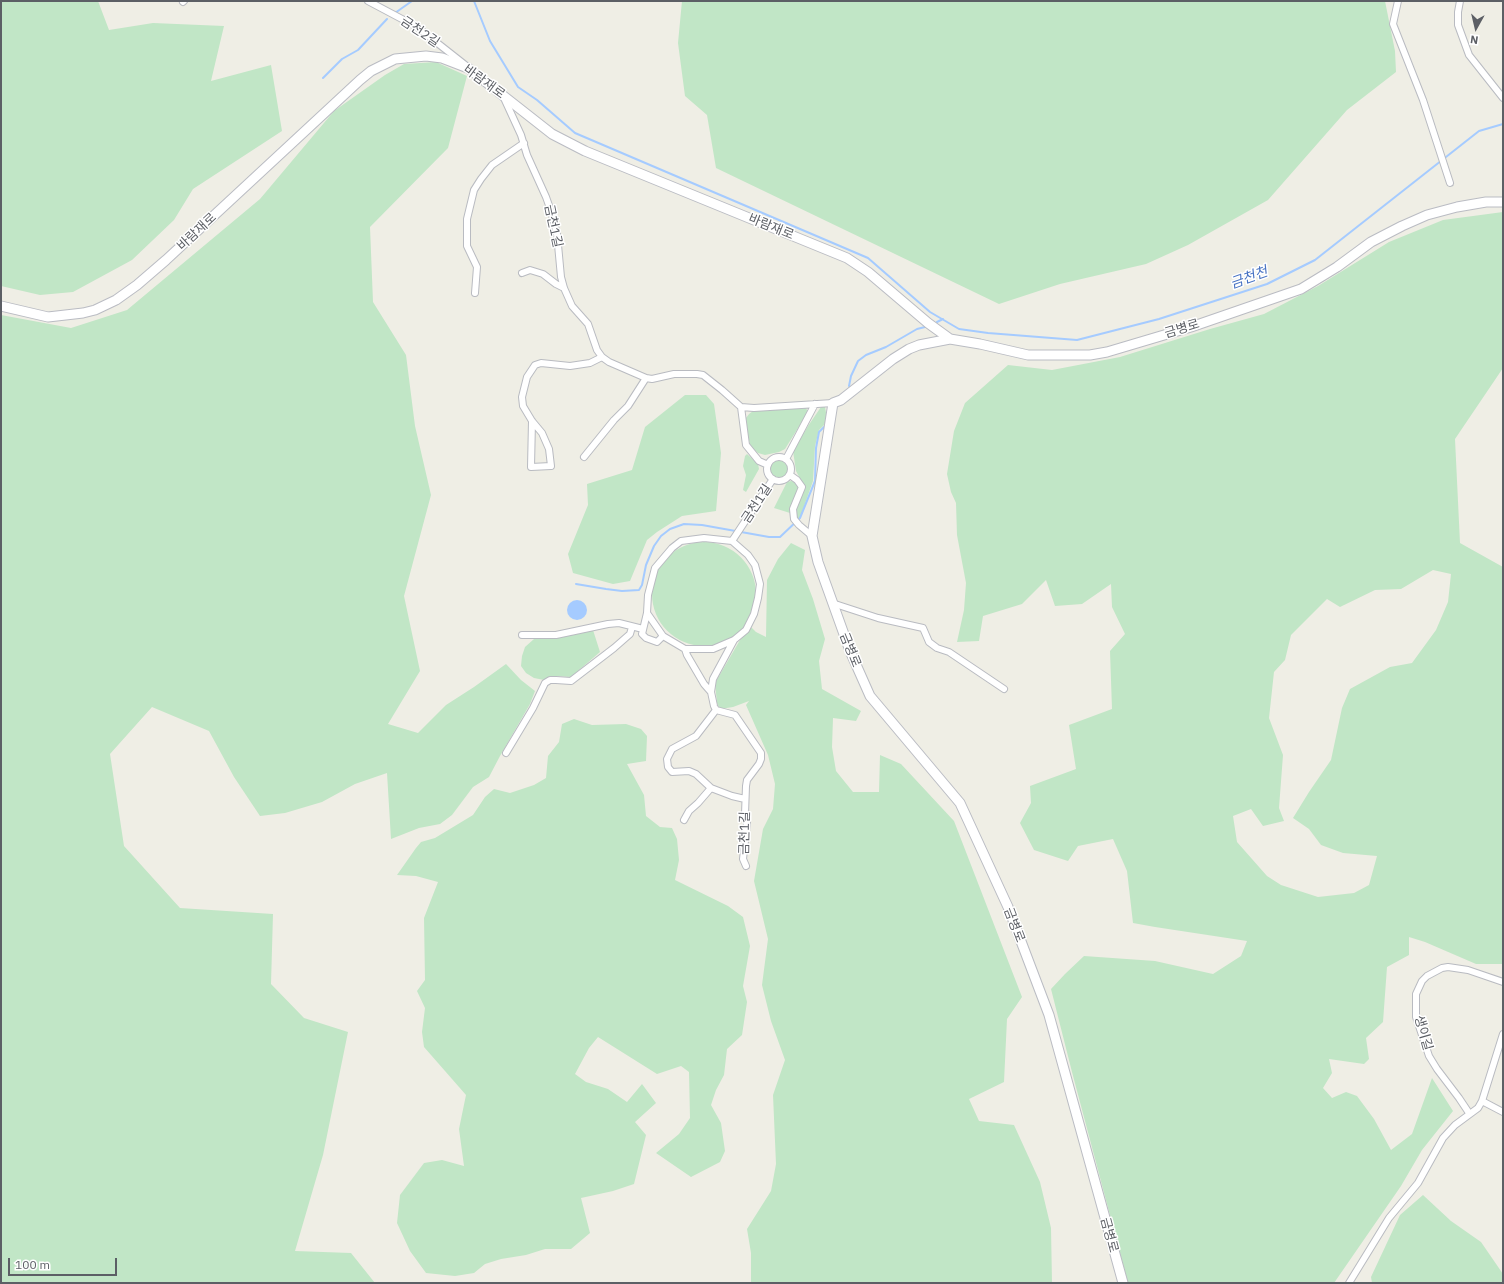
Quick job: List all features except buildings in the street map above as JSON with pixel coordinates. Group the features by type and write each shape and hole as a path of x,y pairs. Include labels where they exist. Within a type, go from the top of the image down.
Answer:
{"street":[{"name":"금천2길","path":"368,1 417,27 468,68"},
{"path":"1398,1 1393,24 1422,100 1450,183"},
{"path":"1460,1 1458,25 1469,55 1503,98"},
{"name":"바람재로","path":"1,306 48,317 83,313 95,310 116,300 137,285 166,260 371,71 394,59 426,56 442,58 468,68 552,134 585,151 847,258 868,272 928,323 950,339"},
{"name":"금천1길","path":"502,94 521,135 527,155 551,211 557,234 561,277 564,288 572,306 588,324 597,350 602,357"},
{"path":"475,293 478,266 467,246 467,219 474,190 492,165 524,143"},
{"name":"금병로","path":"1123,1283 1049,1015 1008,908 960,803 870,696 850,651 818,562 812,536 837,401 893,359 908,349 919,345 950,339 1028,355 1090,355 1107,352 1191,327 1300,289 1337,267 1371,242 1427,215 1478,203 1503,202"},
{"path":"522,273 530,270 543,274 564,288"},
{"path":"532,421 531,467 551,466 549,448 545,438 523,406 522,397 527,377 535,365 541,363 560,366 576,365 590,363 602,357 609,362 646,378 652,379 674,374 703,375 742,407 754,408 837,401"},
{"path":"584,458 614,420 628,406 646,378"},
{"path":"786,459 815,404"},
{"path":"742,407 746,445 759,461 768,465"},
{"path":"779,457 786,459 790,464 790,475 780,481 773,479 768,473 768,465 775,458 779,457"},
{"path":"790,475 797,480 802,488 793,509 794,519 812,536"},
{"name":"금천1길","path":"734,539 773,479"},
{"path":"647,613 663,636 685,649 713,649 734,640 746,630 754,614 760,584 755,565 734,539 691,539 681,542 672,548 655,568 648,595 647,613 642,634 646,638 657,642 663,636"},
{"path":"832,603 878,618 923,628 929,642 937,648 949,652 1004,690"},
{"path":"522,635 556,635 619,623 643,629"},
{"path":"506,753 534,708 545,683 550,680 571,681 630,634 632,627"},
{"path":"716,710 711,692 713,679 734,640"},
{"path":"685,649 704,684 711,692"},
{"name":"금천1길","path":"745,799 711,788 696,774 689,771 672,772 668,767 668,759 672,748 696,736 716,710 735,715 761,753 759,764 748,780 745,799 747,824 743,859 746,866"},
{"path":"684,820 689,811 698,804 711,788"},
{"name":"생이길","path":"1469,1113 1460,1098 1437,1069 1429,1056 1416,1017 1416,994 1422,981 1427,976 1442,968 1448,967 1468,970 1503,982"},
{"path":"1349,1283 1389,1218 1418,1183 1443,1138 1455,1125 1469,1113 1478,1108 1482,1101 1503,1034"},
{"path":"1482,1101 1503,1112"}],"green space":[{"path":"1,1 98,1 109,30 153,23 224,26 211,81 271,65 282,131 193,189 174,220 132,260 73,292 40,295 1,286"},
{"path":"682,1 1385,1 1395,51 1396,72 1347,110 1268,200 1188,245 1146,264 1060,284 999,304 716,168 707,115 685,96 678,43"},
{"path":"436,62 467,76 448,148 370,227 373,302 406,355 415,426 431,495 404,596 420,671 388,724 418,733 446,705 506,664 521,680 535,691 530,704 489,777 473,787 452,815 440,824 419,828 391,839 387,773 355,784 322,802 285,813 260,816 234,777 209,731 152,707 110,754 124,846 180,908 273,914 271,984 304,1018 348,1032 323,1155 295,1251 351,1253 375,1283 1,1283 1,315 71,328 127,310 260,199 334,111 385,75 404,64"},
{"path":"1503,212 1503,368 1455,439 1460,543 1503,567 1503,964 1476,964 1425,942 1409,937 1409,955 1387,967 1383,1022 1366,1038 1369,1059 1364,1064 1329,1059 1332,1073 1323,1088 1332,1098 1346,1092 1357,1096 1374,1119 1391,1150 1412,1134 1432,1078 1453,1111 1422,1150 1401,1186 1334,1283 1128,1283 1051,989 1084,956 1155,961 1213,974 1241,956 1247,941 1133,923 1127,871 1113,839 1078,846 1068,861 1034,850 1020,823 1031,803 1030,786 1076,769 1069,725 1112,709 1110,651 1125,634 1112,607 1111,584 1082,604 1055,606 1046,580 1022,604 983,616 979,641 957,642 964,610 966,583 957,535 956,503 951,492 947,474 954,431 965,403 1008,365 1052,370 1120,357 1264,314 1318,286 1389,242 1443,220","holes":["1433,570 1451,574 1448,602 1436,630 1412,663 1390,667 1350,689 1342,708 1331,760 1293,818 1309,829 1321,845 1343,853 1377,856 1369,885 1354,893 1318,897 1281,885 1267,876 1237,842 1233,816 1251,809 1263,826 1284,821 1279,808 1283,755 1269,718 1274,672 1285,660 1291,635 1327,599 1340,607 1375,590 1401,589"]},
{"path":"685,395 706,395 714,404 721,453 716,511 682,516 647,540 630,581 613,584 573,573 568,554 588,505 587,484 632,470 645,427"},
{"path":"821,407 825,407 827,418 824,425 819,430 815,446 813,481 800,518 798,518 795,513 804,486 796,471 793,451"},
{"path":"806,408 808,412 785,449 765,455 758,453 751,447 748,437 746,418 753,411"},
{"path":"747,454 758,464 759,469 746,492 743,490 746,475 743,466 745,456"},
{"path":"779,460 783,461 787,465 787,473 783,477 779,478 775,477 771,473 770,469 771,465 775,461"},
{"path":"787,482 795,482 799,487 790,513 774,508"},
{"path":"704,542 724,546 741,557 752,574 756,594 752,614 741,631 724,642 704,646 684,642 667,631 656,614 652,594 656,574 667,557 684,546"},
{"path":"791,543 805,550 802,570 813,599 825,639 819,661 822,689 861,711 856,721 833,718 832,747 836,771 853,792 879,792 880,755 901,764 954,821 1022,997 1007,1019 1004,1082 969,1099 979,1121 1014,1125 1040,1182 1051,1228 1052,1283 751,1283 751,1253 747,1229 771,1191 776,1164 773,1095 785,1060 771,1021 762,985 768,939 754,881 763,829 773,809 775,784 768,755 746,705 749,701 733,707 720,709 717,703 715,683 740,640 751,627 756,632 766,637 767,580 778,559"},
{"path":"593,630 600,652 571,677 557,676 544,680 534,678 526,673 521,666 525,647 534,639"},
{"path":"574,719 592,725 626,724 641,729 647,736 646,761 627,764 644,795 646,816 660,827 672,828 677,839 679,860 675,880 728,906 743,917 750,946 743,986 747,1002 742,1035 727,1049 724,1075 716,1090 711,1105 721,1123 725,1151 720,1162 691,1177 656,1153 679,1134 690,1118 689,1072 681,1066 657,1074 598,1037 589,1048 575,1074 586,1082 608,1089 627,1102 642,1084 656,1103 635,1122 646,1135 634,1184 613,1191 581,1198 590,1233 571,1249 545,1249 526,1255 501,1259 485,1264 474,1273 455,1276 426,1273 410,1251 397,1223 400,1195 424,1163 442,1160 464,1166 459,1129 466,1095 424,1047 422,1032 425,1008 417,991 425,980 424,918 438,882 416,876 397,875 421,842 435,838 473,815 485,797 494,789 510,793 534,785 546,778 548,756 559,742 562,724"},
{"path":"1423,1195 1451,1221 1481,1242 1503,1274 1503,1283 1372,1283 1371,1277 1400,1215"}],"water":[{"path":"577,600 584,603 587,610 584,617 577,620 570,617 567,610 570,603"}],"waterway":[{"path":"395,13 412,1"},
{"name":"금천천","path":"474,1 490,41 518,87 537,100 575,133 868,258 930,312 959,329 988,333 1077,340 1159,319 1267,284 1315,260 1479,131 1503,124"},
{"path":"323,78 342,59 358,50 387,19"},
{"path":"937,322 943,319"},
{"path":"849,386 851,376 858,361 866,355 886,347 917,329 925,327"},
{"path":"576,584 622,591 639,590 642,585 646,565 654,546 661,536 670,529 684,524 702,525 769,537 780,537 800,518 815,481 816,448 819,432 824,427"}]}
